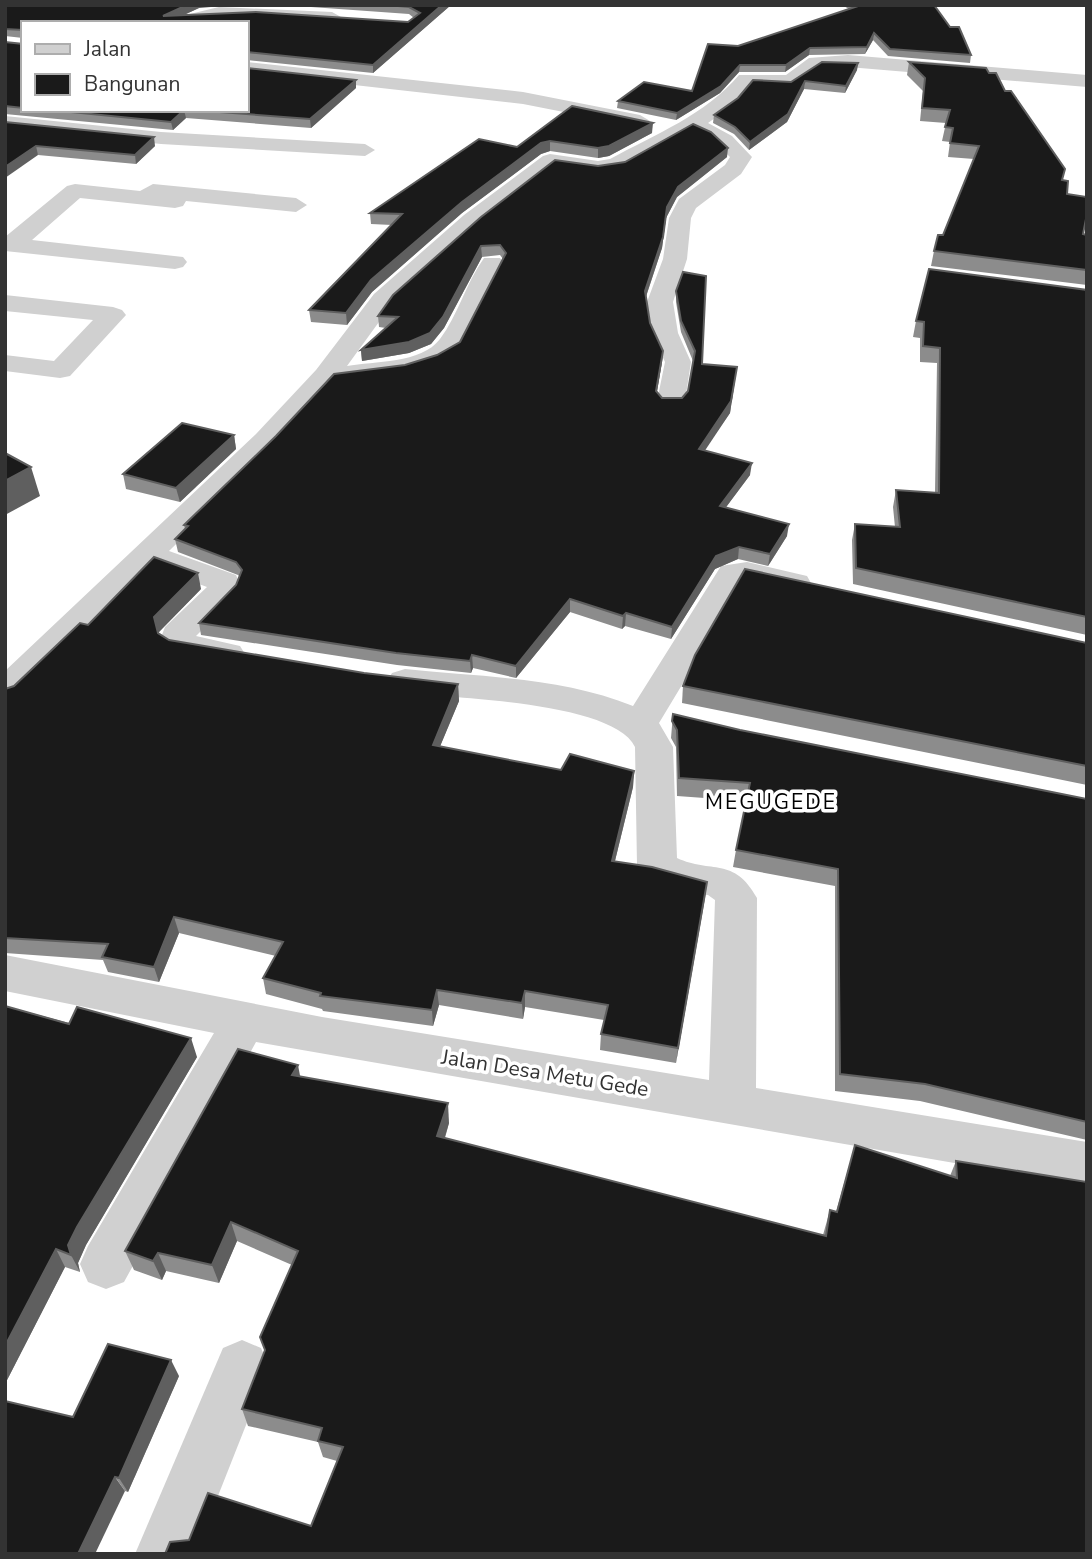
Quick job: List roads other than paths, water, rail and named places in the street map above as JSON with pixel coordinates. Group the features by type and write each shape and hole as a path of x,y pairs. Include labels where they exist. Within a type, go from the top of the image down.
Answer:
{"street":[{"path":"183,21 219,12 355,19"},
{"path":"5,692 266,440 326,376 383,299 472,220 550,160 610,166 685,127 729,99 746,79 790,81 815,62 848,61 1087,81"},
{"path":"248,67 523,98 714,132 733,145 741,157 733,169 687,204 680,218 675,259 660,302 665,333 678,362 671,401"},
{"path":"5,122 161,138 365,150"},
{"path":"9,245 75,191 145,198 179,197 296,205"},
{"path":"156,219 179,197"},
{"path":"118,256 137,238"},
{"path":"9,245 174,262"},
{"path":"326,376 395,368 428,358 449,346 492,263"},
{"path":"5,303 113,315 60,370 5,363"},
{"path":"147,554 225,584 225,588 177,635 177,640 186,646 254,658"},
{"path":"732,1103 737,975 736,898 733,891 721,883 668,873 657,865 654,747 646,732 657,718 733,573 747,572 824,590"},
{"path":"374,677 550,697 657,718"},
{"name":"Jalan Desa Metu Gede","path":"5,973 244,1021 1087,1164"},
{"path":"106,1264 244,1021"},
{"path":"165,1554 242,1367"}],"district":[{"name":"MEGUGEDE","path":"771,802"}]}
